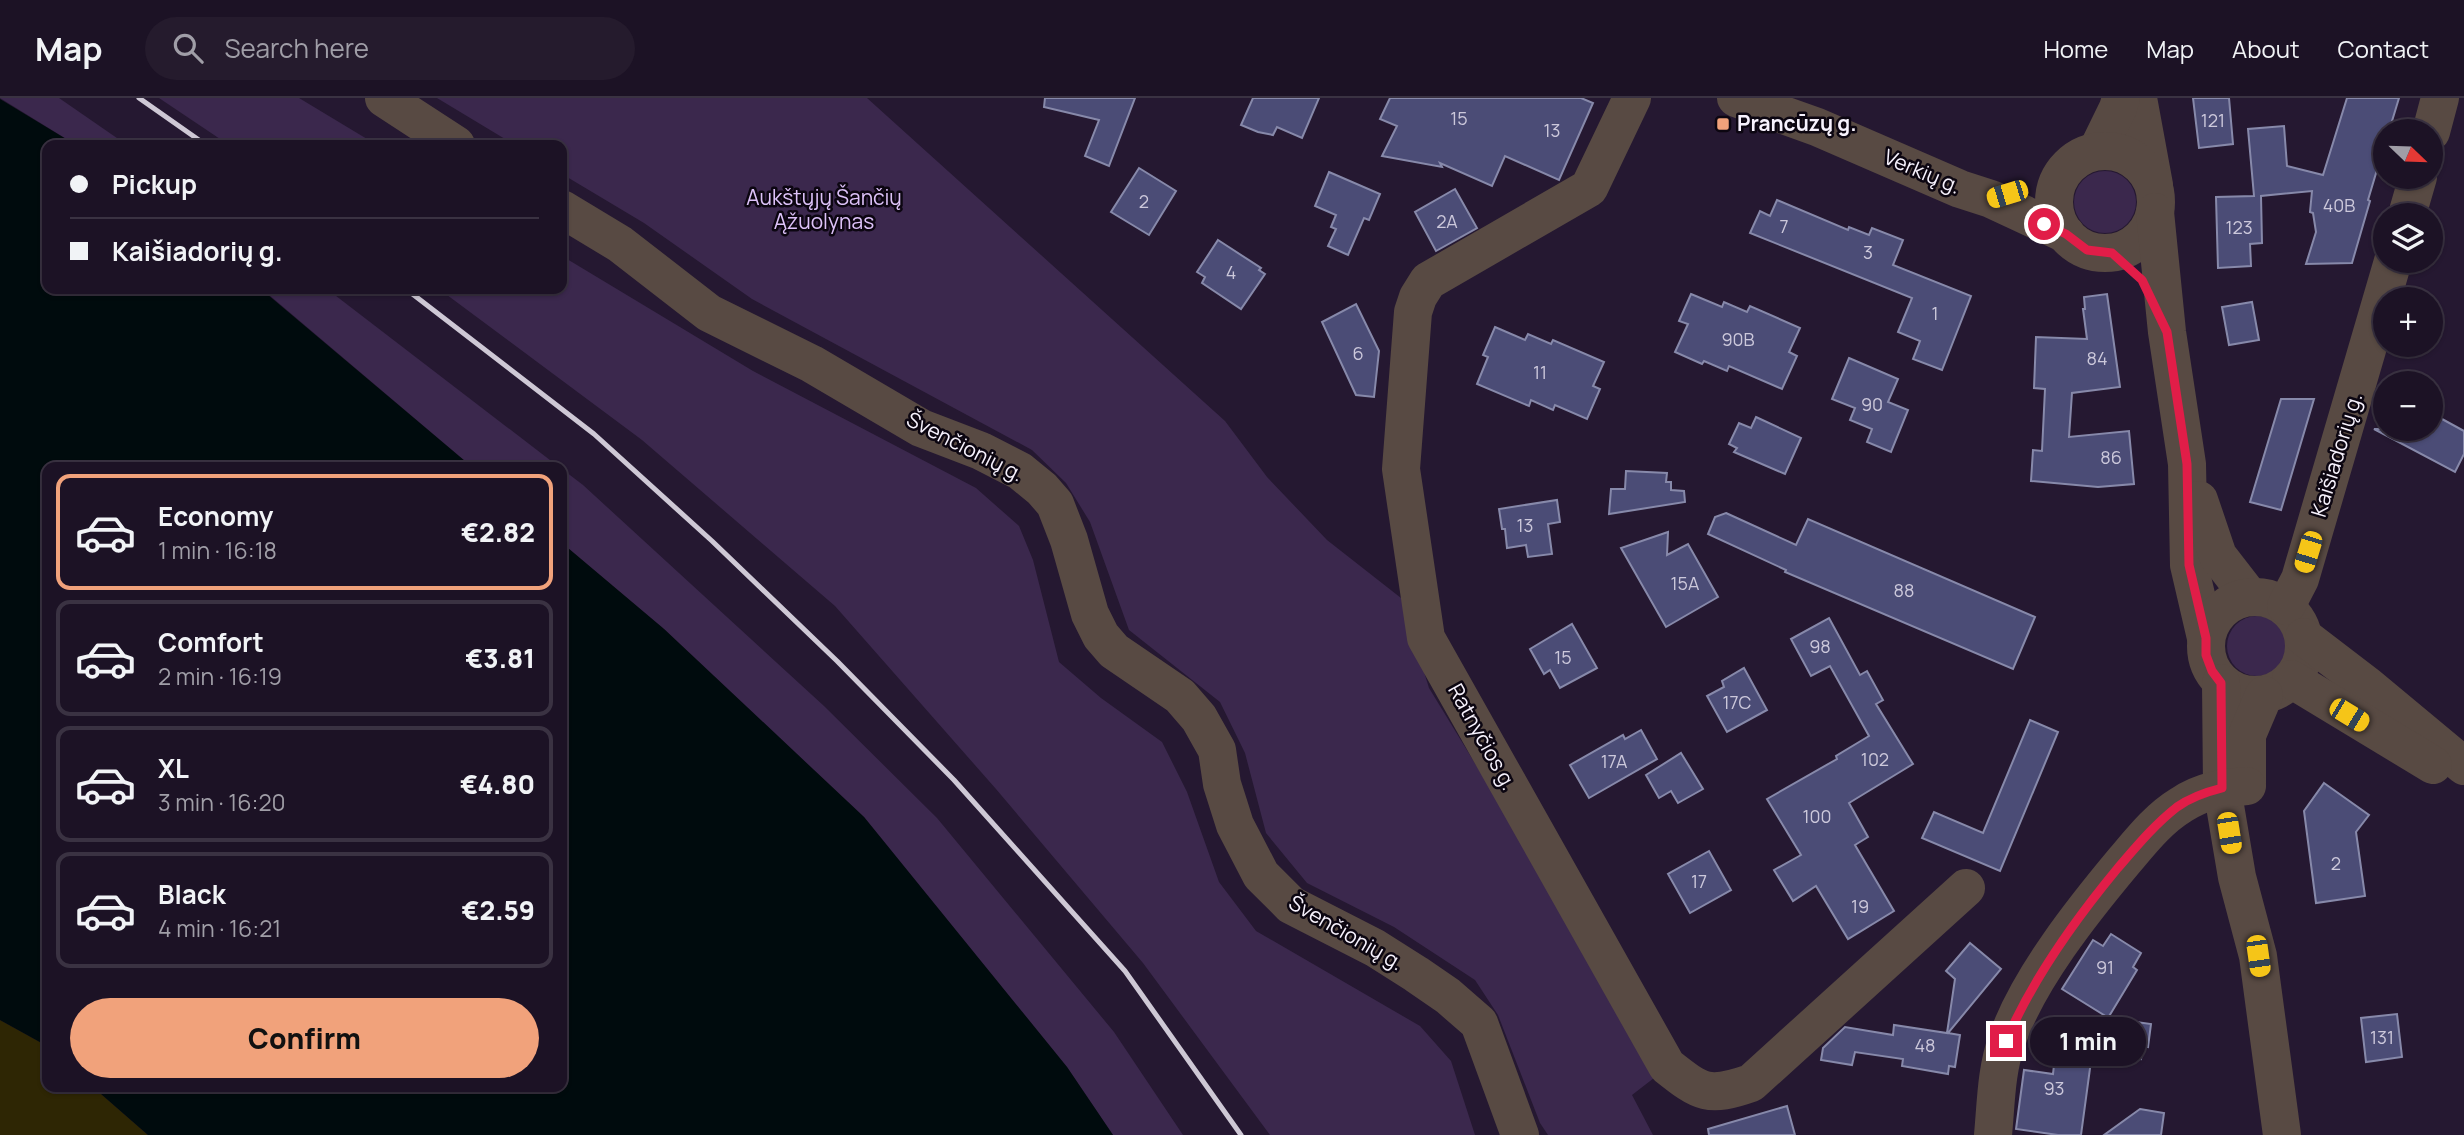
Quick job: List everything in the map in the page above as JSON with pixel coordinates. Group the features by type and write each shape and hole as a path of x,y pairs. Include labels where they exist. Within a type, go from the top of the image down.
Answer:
{"street":[{"path":"384,98 448,140"},
{"name":"Ratnyčios g.","path":"1632,98 1589,188 1428,281 1418,297 1413,312 1401,469 1426,638 1667,1066 1695,1088 1724,1093 1751,1083 1966,888"},
{"name":"Verkių g.","path":"1736,98 1817,127 1960,189 1991,199 2066,234"},
{"path":"2097,152 2121,98"},
{"path":"2138,98 2155,199 2167,332 2187,464 2189,565 2206,638 2206,655 2212,671 2221,683 2234,691 2249,695 2278,687 2464,783"},
{"path":"2435,119 2441,98"},
{"path":"2112,151 2126,155 2138,163 2148,174 2155,199 2151,224 2136,243 2112,253 2087,250 2066,234 2055,211 2057,186 2063,173 2084,155 2097,152 2112,151"},
{"path":"1991,199 2022,190 2057,186"},
{"name":"Švenčionių g.","path":"567,212 620,244 709,313 812,364 881,402 921,428 981,451 1020,471 1042,489 1055,504 1069,540 1090,614 1101,636 1114,651 1180,696 1199,718 1211,739 1217,750 1235,825 1261,875 1291,905 1375,948 1448,996 1479,1023 1520,1135"},
{"path":"2112,253 2142,280 2167,332"},
{"name":"Kaišiadorių g.","path":"2295,622 2300,579 2389,273"},
{"path":"2187,464 2218,556 2249,596"},
{"path":"2206,638 2211,623 2220,610 2233,601 2249,596 2262,596 2464,766"},
{"path":"2234,787 2247,734 2278,687 2300,667 2304,652 2295,622"},
{"path":"2221,683 2234,787 2237,877 2258,956 2282,1135"},
{"path":"1993,1135 1999,1071 2006,1041 2036,979 2100,890 2150,831 2179,806 2203,793 2234,787"}],"green space":[{"path":"0,98 59,98 120,140 68,140"},
{"path":"159,98 299,98 369,140 222,140"},
{"name":"Aukštųjų Šančių Ąžuolynas","path":"437,98 867,98 1225,421 1267,477 1327,540 1401,598 1429,688 1663,1071 1632,1095 1653,1135 1548,1135 1540,1123 1498,1015 1475,980 1394,927 1307,883 1266,833 1245,753 1220,702 1129,630 1090,522 1066,483 1032,450 752,299 644,223 567,177 567,140 507,140"},
{"path":"2105,171 2127,180 2136,202 2127,224 2105,233 2083,224 2074,202 2083,180"},
{"path":"567,259 753,371 976,488 1019,526 1033,560 1059,662 1101,698 1162,742 1187,792 1219,882 1256,931 1420,1026 1451,1061 1475,1135 1270,1135 1143,963 996,789 835,606 642,440 446,294 567,294"},
{"path":"268,294 334,294 552,462 466,462"},
{"path":"567,473 824,706 937,818 1114,1032 1183,1135 1113,1135 1067,1067 864,817 664,629 567,547"},
{"path":"2251,616 2263,616 2282,629 2287,646 2285,658 2274,671 2263,676 2251,676 2232,663 2227,652 2227,640 2240,621"}],"sand":[{"path":"0,1020 42,1043 42,1092 99,1092 148,1135 0,1135"}],"shaded area":[{"path":"0,99 68,140 42,140 42,294 267,294 466,462 42,462 42,1043 0,1020"},
{"path":"567,547 664,629 864,817 1067,1067 1113,1135 148,1135 99,1092 567,1092"}],"building":[{"path":"1045,98 1135,98 1109,166 1085,156 1099,120 1044,107"},
{"path":"1253,98 1319,98 1302,138 1277,127 1273,135 1241,125"},
{"path":"1390,98 1581,98 1593,103 1559,180 1505,156 1492,186 1440,163 1442,167 1382,156 1397,126 1380,119"},
{"path":"2193,98 2229,98 2233,144 2199,148"},
{"path":"2347,98 2399,98 2393,119 2373,119 2373,183 2352,263 2306,264 2316,232 2313,213 2310,212 2312,191 2261,196 2262,243 2250,244 2251,266 2218,268 2216,197 2254,196 2248,129 2284,126 2287,166 2323,175"},
{"path":"1139,168 1176,191 1149,235 1111,212"},
{"path":"1329,172 1380,194 1369,220 1364,218 1348,255 1328,246 1336,229 1331,227 1336,215 1315,206"},
{"path":"1455,189 1477,228 1436,251 1415,212"},
{"path":"1777,200 1848,230 1849,227 1869,235 1872,228 1903,240 1893,265 1971,296 1942,370 1913,359 1920,341 1898,332 1912,298 1750,233 1760,211 1770,216"},
{"path":"1218,240 1261,268 1259,270 1265,274 1241,309 1202,283 1205,277 1197,272"},
{"path":"1691,294 1722,307 1724,302 1747,312 1750,306 1800,328 1789,352 1797,356 1782,389 1729,366 1727,371 1675,352 1688,324 1679,321"},
{"path":"2107,294 2120,387 2072,393 2069,437 2129,431 2134,484 2098,487 2031,481 2033,450 2042,451 2045,389 2034,388 2036,337 2087,339 2084,297"},
{"path":"2252,302 2259,340 2229,345 2222,307"},
{"path":"1356,304 1379,351 1374,397 1356,395 1322,322"},
{"path":"1495,327 1525,340 1528,334 1551,344 1553,340 1604,362 1593,386 1600,389 1587,419 1555,405 1553,410 1531,400 1529,406 1477,384 1488,357 1483,355"},
{"path":"1849,358 1898,379 1888,402 1908,410 1891,452 1867,442 1872,429 1850,420 1855,408 1832,399"},
{"path":"2281,399 2314,399 2281,510 2250,502"},
{"path":"1756,417 1801,438 1785,474 1734,452 1737,448 1729,444 1739,423 1751,428"},
{"path":"2443,420 2464,431 2464,454 2455,472 2397,441 2443,441"},
{"path":"1626,471 1667,473 1666,482 1671,482 1671,490 1684,491 1685,502 1609,514 1611,489 1625,489"},
{"path":"1557,500 1560,522 1548,524 1552,554 1528,557 1526,545 1507,548 1499,509"},
{"path":"1726,513 1796,545 1808,519 2035,617 2013,669 1785,572 1786,570 1708,534 1715,517"},
{"path":"1668,532 1667,555 1688,544 1718,597 1666,627 1621,548"},
{"path":"1829,618 1860,675 1867,671 1883,700 1876,704 1913,764 1849,803 1868,837 1855,845 1894,911 1848,939 1816,886 1793,901 1774,870 1801,855 1767,799 1837,759 1836,756 1869,736 1830,666 1811,676 1791,639"},
{"path":"1572,624 1597,668 1560,688 1550,670 1544,674 1530,649"},
{"path":"1744,668 1767,710 1727,732 1707,696 1724,687 1722,681"},
{"path":"2030,720 2058,732 2000,871 1922,838 1934,812 1983,833"},
{"path":"1641,730 1657,759 1589,798 1570,765 1623,735 1625,739"},
{"path":"1681,753 1703,789 1678,803 1671,791 1659,798 1646,775"},
{"path":"2324,783 2369,815 2356,832 2365,896 2316,903 2304,811"},
{"path":"1709,851 1731,890 1690,913 1668,874"},
{"path":"2111,934 2141,953 2133,967 2137,970 2108,1018 2151,1024 2148,1047 2143,1046 2141,1059 2095,1052 2102,1017 2107,1017 2062,989 2093,940 2103,946"},
{"path":"1970,943 2001,969 1948,1033 1960,1035 1955,1067 1949,1066 1948,1074 1902,1066 1903,1059 1855,1052 1852,1065 1821,1060 1823,1048 1845,1027 1893,1035 1894,1025 1947,1033 1955,979 1946,971"},
{"path":"2397,1014 2402,1057 2366,1062 2361,1018"},
{"path":"2055,1056 2091,1061 2081,1135 2058,1135 2016,1129 2024,1070 2053,1074"},
{"path":"1787,1106 1795,1135 1709,1135 1708,1129"},
{"path":"2140,1109 2164,1113 2161,1135 2104,1135"}],"railway":[{"path":"139,98 199,140"},
{"path":"412,294 594,434 712,541 837,661 954,780 1125,971 1241,1135"}],"place":[{"name":"Prancūzų g.","path":"1723,124"}],"route":[{"path":"2006,1041 2036,979 2100,890 2150,831 2179,806 2203,793 2222,788 2221,683 2212,671 2206,655 2206,638 2189,565 2187,464 2167,332 2142,280 2112,253 2087,250 2066,234 2044,224"}]}
